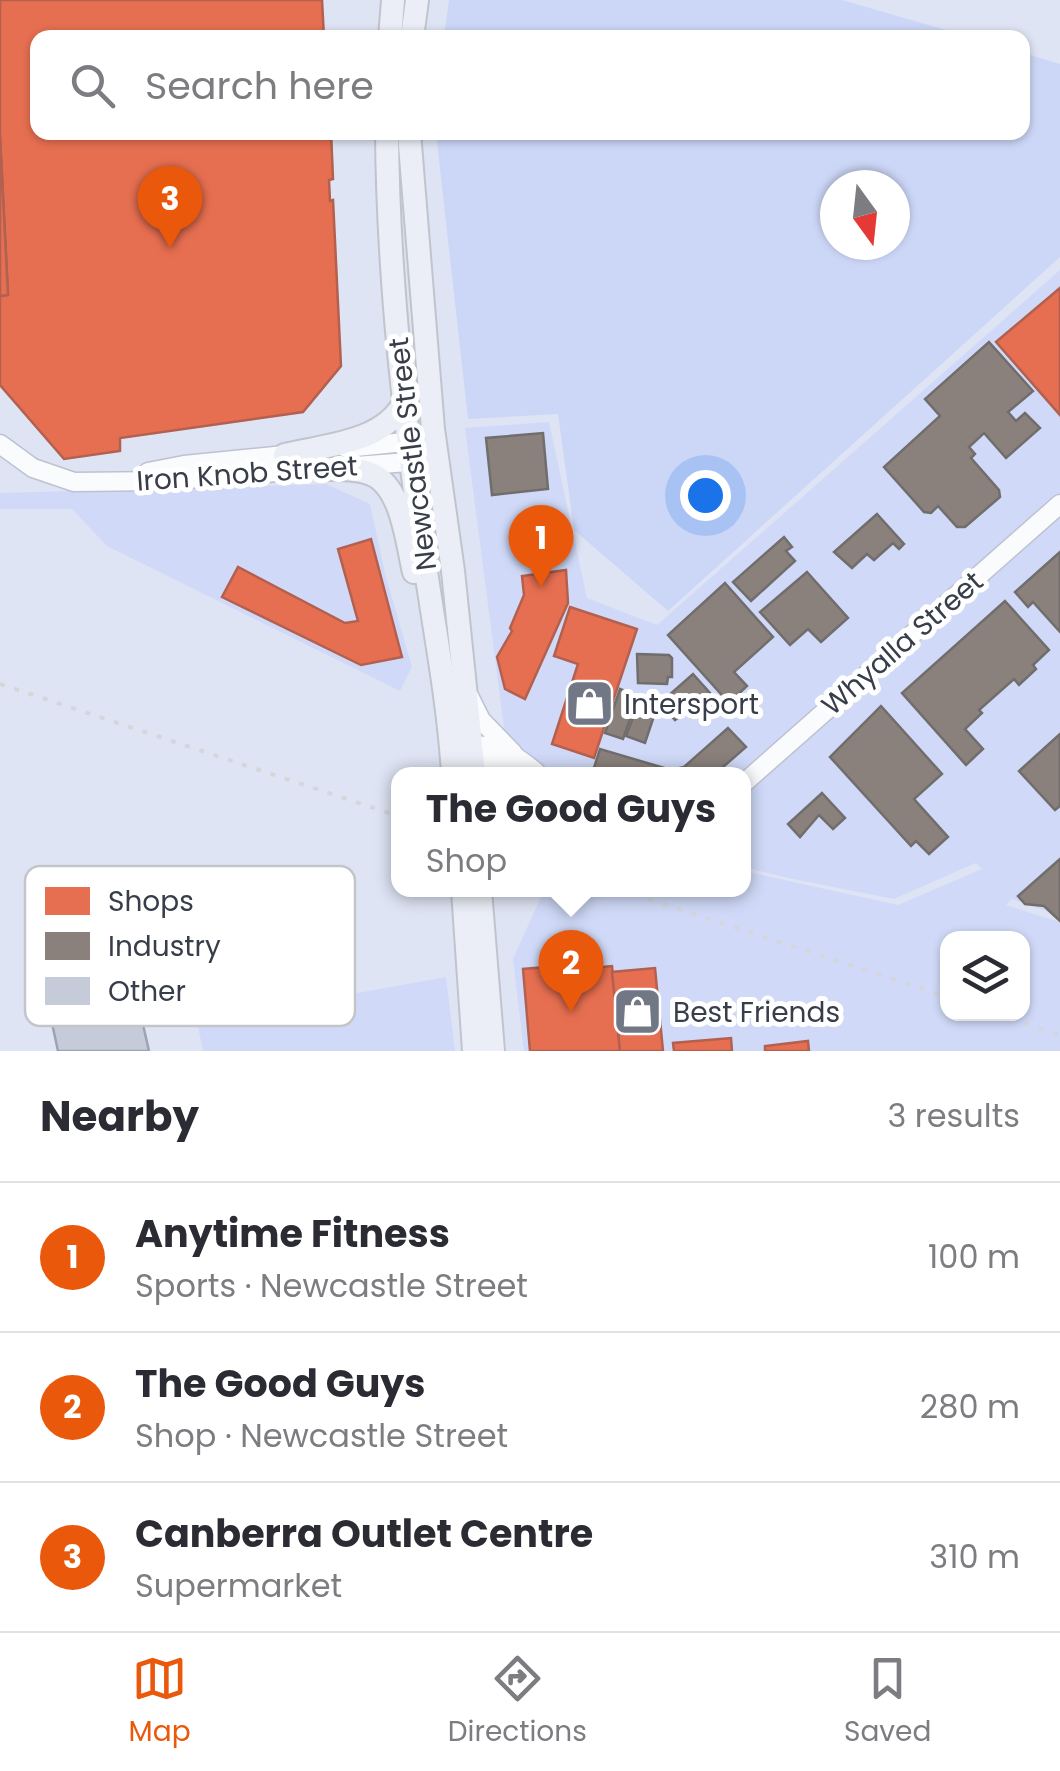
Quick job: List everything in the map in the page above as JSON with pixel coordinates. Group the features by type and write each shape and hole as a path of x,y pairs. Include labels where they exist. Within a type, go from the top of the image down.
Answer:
{"main road":[{"path":"413,30 417,0"},
{"path":"390,30 392,2"},
{"name":"Newcastle Street","path":"388,140 390,257 404,403 442,662 462,760"},
{"name":"Newcastle Street","path":"410,140 435,449 467,691 462,760"},
{"path":"285,455 374,434 394,421 404,403"},
{"path":"324,469 370,473 386,483 442,662"},
{"path":"463,897 474,1051"},
{"path":"481,897 493,1051"}],"street":[{"name":"Iron Knob Street","path":"0,444 32,468 74,482 161,481 324,469 435,449"},
{"name":"Iron Knob Street","path":"118,480 184,465 285,455 410,452"},
{"name":"Whyalla Street","path":"751,776 1060,504"},
{"path":"467,691 481,720 529,767"},
{"path":"462,760 494,745 512,753"},
{"path":"462,760 503,761 519,767"}],"shaded area":[{"path":"449,0 842,0 946,30 445,30"},
{"path":"1030,55 1060,64 1060,257 668,611 574,530 558,414 468,419 437,140 1030,140"},
{"path":"1060,270 1060,916 1012,899 1006,905 1060,922 1060,1051 524,1051 513,959 541,897 751,897 751,873 898,905 982,869 976,863 894,899 751,869 751,767 509,767 465,428 549,422 587,598 657,625"},
{"path":"326,484 370,504 412,667 400,691 107,546 72,509 0,509 0,493"},
{"path":"446,977 455,1051 203,1051 198,1026 355,1026 355,993"}],"building: Shops":[{"path":"0,0 322,0 324,30 30,30 30,140 331,140 333,179 329,180 341,366 303,412 120,438 120,451 64,459 0,385 0,296 8,295 0,136"},
{"path":"0,136 8,295 0,296"},
{"path":"1060,288 1060,415 996,342"},
{"path":"371,539 402,657 361,665 222,597 238,567 345,623 358,621 338,549"},
{"path":"566,570 568,603 525,699 505,689 497,657 512,631 524,595 522,576"},
{"name":"Intersport","path":"570,607 637,629 594,758 552,744 578,664 554,656"},
{"path":"569,965 570,970 612,966 620,1051 530,1051 523,969"},
{"name":"Best Friends","path":"655,968 663,1051 620,1051 612,972"},
{"path":"731,1038 732,1051 674,1051 673,1043"},
{"path":"808,1041 809,1051 765,1051 765,1046"}],"building: Industry":[{"path":"989,342 1033,391 1008,412 1016,421 1025,413 1040,428 1006,458 984,433 969,447 975,454 971,458 999,490 1000,497 965,527 957,527 938,506 931,513 924,512 884,467 940,416 925,399"},
{"path":"543,433 548,489 492,495 486,438"},
{"path":"877,514 904,544 899,549 893,543 874,560 867,554 852,568 834,552"},
{"path":"784,537 792,547 786,551 795,561 751,601 733,582"},
{"path":"1060,552 1060,632 1033,602 1028,607 1015,592"},
{"path":"807,572 848,618 821,642 808,629 790,645 760,612"},
{"path":"725,583 773,637 734,672 747,686 729,703 668,635"},
{"path":"1005,601 1049,650 1019,685 1014,679 979,710 982,713 965,729 983,749 966,765 902,693"},
{"path":"637,654 672,658 672,677 668,677 667,684 638,683"},
{"path":"693,674 718,702 707,712 702,707 691,717 687,711 675,720 660,703"},
{"path":"620,689 638,696 623,739 605,733"},
{"path":"881,706 942,774 914,799 948,837 929,854 916,841 911,846 830,757"},
{"path":"637,707 655,713 645,743 626,736"},
{"path":"728,728 746,747 723,767 684,767"},
{"path":"1060,734 1060,806 1055,810 1019,771"},
{"path":"600,749 661,767 594,767"},
{"path":"822,793 845,818 833,829 819,815 800,837 788,824"},
{"path":"1060,859 1060,921 1044,906 1025,904 1018,896"}],"building: Other":[{"path":"53,1026 143,1026 149,1051 58,1051"}],"railway":[{"path":"0,684 391,814"},
{"path":"641,897 940,994"},
{"path":"1017,1021 1060,1035"}],"place":[{"name":"Canberra Outlet Centre","path":"170,248"},
{"name":"Anytime Fitness","path":"541,587"},
{"name":"Intersport","path":"589,704"},
{"name":"The Good Guys","path":"571,1012"},
{"name":"Best Friends","path":"638,1012"}]}
